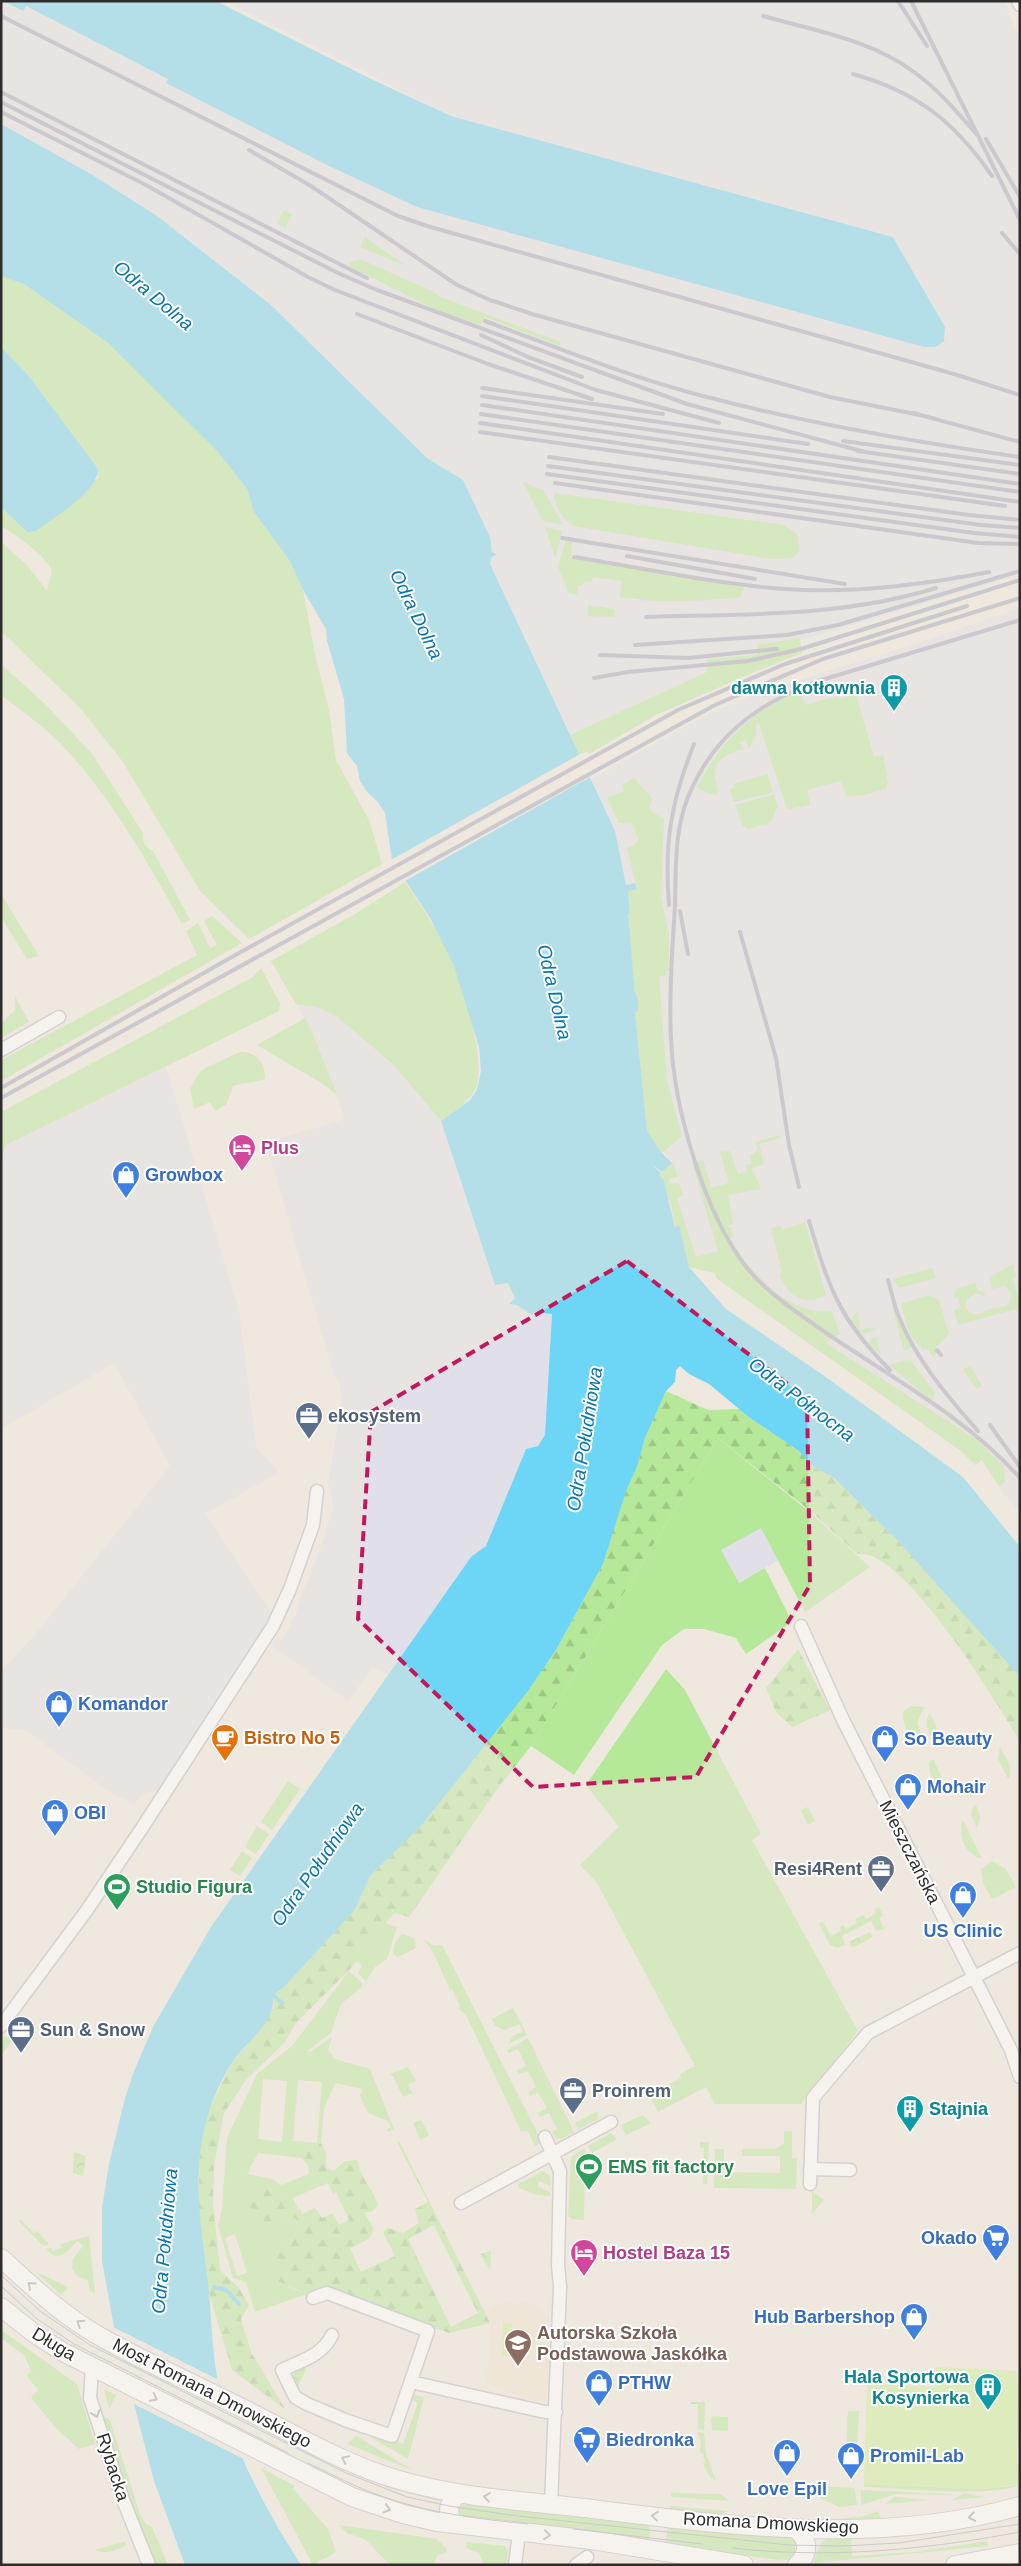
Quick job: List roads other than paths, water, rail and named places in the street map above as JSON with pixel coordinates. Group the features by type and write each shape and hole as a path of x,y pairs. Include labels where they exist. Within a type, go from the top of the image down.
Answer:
{"street":[{"path":"1018,1 1020,5"},
{"path":"1,1050 59,1017"},
{"path":"1,2026 87,1910 273,1626 290,1589 313,1525 317,1491"},
{"name":"Mieszczańska","path":"801,1626 844,1720 1011,2050 1020,2077"},
{"path":"810,2184 813,2098 868,2033 1020,1953"},
{"path":"461,2203 611,2122"},
{"path":"545,2137 560,2171 558,2265 560,2287 551,2504"},
{"path":"810,2168 850,2170"},
{"name":"Długa","path":"1,2258 58,2308 98,2335"},
{"path":"313,2298 327,2293 428,2331 392,2436 344,2420 307,2404 295,2396 282,2370 322,2350 332,2335"},
{"name":"Długa","path":"1,2307 34,2334 110,2376"},
{"name":"Most Romana Dmowskiego","path":"98,2335 325,2450"},
{"name":"Rybacka","path":"92,2367 90,2398 123,2500 149,2565"},
{"name":"Most Romana Dmowskiego","path":"110,2376 312,2477"},
{"path":"411,2382 545,2412 556,2412"},
{"name":"Romana Dmowskiego","path":"325,2450 384,2475 458,2494 711,2523 846,2530 944,2522 1020,2506"},
{"name":"Romana Dmowskiego","path":"312,2477 371,2504 404,2514 454,2524 592,2540 725,2564 744,2565"},
{"path":"454,2524 449,2516 448,2508 458,2494"},
{"path":"794,2528 802,2535 807,2544 805,2555 797,2565"},
{"path":"516,2565 520,2532"},
{"path":"955,2565 1005,2561 1020,2553"},
{"path":"576,2565 587,2557"}],"water":[{"path":"3,1 216,1 371,79 451,116 893,237 945,327 944,341 936,347 924,347 417,207 327,165 166,83 168,79 26,6 23,11"},
{"path":"1,124 91,174 157,216 271,305 427,458 463,480 490,537 492,552 497,554 491,558 490,564 615,831 626,885 635,883 637,889 628,891 630,913 628,914 635,993 638,999 638,1011 635,1012 647,1130 661,1152 672,1163 662,1172 651,1164 661,1173 659,1175 664,1181 675,1228 679,1225 689,1267 726,1309 823,1375 963,1477 1020,1547 1020,1677 898,1541 834,1478 811,1465 799,1451 750,1418 709,1384 689,1374 680,1366 676,1370 675,1382 666,1391 645,1438 637,1467 626,1491 603,1564 556,1650 528,1691 422,1825 370,1876 354,1911 284,1987 273,1995 270,2015 265,2024 231,2064 219,2086 210,2109 200,2155 199,2200 219,2386 233,2434 252,2479 275,2523 301,2565 185,2565 154,2481 114,2327 102,2261 102,2208 109,2164 125,2098 134,2071 154,2025 211,1927 471,1557 486,1546 526,1449 538,1446 545,1435 552,1314 534,1312 532,1315 517,1305 509,1304 515,1298 508,1283 495,1285 441,1121 470,1100 477,1090 481,1071 479,1047 454,966 430,918 392,860 385,813 360,781 357,766 347,753 344,699 327,641 326,629 303,590 290,561 254,512 247,489 218,452 108,343 24,284 1,276"},
{"path":"1,347 28,375 98,469 96,478 83,495 36,531 27,532 1,507"}],"waterway":[{"path":"273,1995 282,2003"},
{"path":"214,2287 226,2290 239,2304"}],"tram line":[{"path":"1,2275 40,2311 90,2345 346,2473 407,2497 449,2506 518,2516 789,2545 843,2546 899,2543 1020,2524"},
{"path":"1,2286 36,2318 74,2344 288,2453"},
{"path":"308,2463 362,2489 417,2507 454,2515 528,2524"},
{"path":"573,2529 702,2544"},
{"path":"732,2548 804,2553 840,2553 948,2544 1020,2532"}],"railway":[{"path":"898,1 927,46"},
{"path":"911,1 1020,220"},
{"path":"1,16 398,216 427,226 954,374 1020,395"},
{"path":"763,16 841,37 897,61 932,87 979,137"},
{"path":"853,74 897,90 933,111 964,140 992,176"},
{"path":"1,92 367,278"},
{"path":"1,102 338,273 377,290 687,404 865,452"},
{"path":"1,112 146,185 308,277 335,290 596,390 719,423"},
{"path":"986,139 1020,197"},
{"path":"249,150 311,186 457,285 490,300 532,314 830,397 920,415"},
{"path":"1002,233 1020,254"},
{"path":"357,314 488,364 592,399"},
{"path":"485,321 623,372 746,407 863,432 1020,457"},
{"path":"481,335 528,357 582,377"},
{"path":"482,388 663,414"},
{"path":"482,396 808,444"},
{"path":"482,405 1020,484"},
{"path":"913,413 1020,442"},
{"path":"481,414 1020,492"},
{"path":"480,423 1020,502"},
{"path":"480,432 1005,506"},
{"path":"843,441 1020,465"},
{"path":"858,451 1020,474"},
{"path":"549,457 969,515 1020,520"},
{"path":"548,466 981,525 1020,528"},
{"path":"547,474 974,533 1020,537"},
{"path":"555,483 978,543 1020,544"},
{"path":"562,538 845,584"},
{"path":"627,556 755,579"},
{"path":"574,557 759,587 811,590 887,587 989,572"},
{"path":"635,645 787,635 838,625 1020,571"},
{"path":"594,678 628,672 748,661 801,649 1020,580"},
{"path":"646,617 756,614 829,609 901,597 936,588"},
{"path":"1,1098 715,705 823,659 1020,598"},
{"path":"1,1088 239,953 678,710 785,664 967,606"},
{"path":"1020,620 815,682 755,712 724,740 698,775 683,810 680,824 676,865 670,1006 673,1066 678,1096 694,1159 717,1219 747,1268 775,1296 797,1312 954,1418 1000,1457 1020,1478"},
{"path":"600,655 688,658 777,649"},
{"path":"669,905 668,861 671,823 680,785 694,744"},
{"path":"680,911 688,954"},
{"path":"740,932 776,1058 789,1145 799,1187"},
{"path":"809,1221 823,1265 838,1302 859,1335 890,1370"},
{"path":"888,1280 897,1313 914,1348 944,1391 978,1431"},
{"path":"937,1350 941,1355"},
{"path":"990,1425 1020,1467"}],"place":[{"name":"dawna kotłownia","path":"894,712"},
{"name":"Plus","path":"242,1172"},
{"name":"Growbox","path":"126,1199"},
{"name":"ekosystem","path":"309,1440"},
{"name":"Komandor","path":"59,1728"},
{"name":"Bistro No 5","path":"225,1762"},
{"name":"So Beauty","path":"885,1763"},
{"name":"Mohair","path":"908,1811"},
{"name":"OBI","path":"55,1837"},
{"name":"Resi4Rent","path":"881,1893"},
{"name":"Studio Figura","path":"117,1911"},
{"name":"US Clinic","path":"963,1919"},
{"name":"Sun & Snow","path":"21,2054"},
{"name":"Proinrem","path":"573,2115"},
{"name":"Stajnia","path":"910,2133"},
{"name":"EMS fit factory","path":"589,2191"},
{"name":"Okado","path":"996,2262"},
{"name":"Hostel Baza 15","path":"584,2277"},
{"name":"Hub Barbershop","path":"914,2341"},
{"name":"Autorska Szkoła Podstawowa Jaskółka","path":"518,2367"},
{"name":"PTHW","path":"599,2407"},
{"name":"Hala Sportowa Kosynierka","path":"988,2411"},
{"name":"Biedronka","path":"587,2464"},
{"name":"Love Epil","path":"787,2477"},
{"name":"Promil-Lab","path":"851,2480"}],"water label":[{"name":"Odra Dolna","path":"154,295"},
{"name":"Odra Dolna","path":"417,614"},
{"name":"Odra Dolna","path":"555,992"},
{"name":"Odra Północna","path":"802,1399"},
{"name":"Odra Południowa","path":"584,1439"},
{"name":"Odra Południowa","path":"317,1864"},
{"name":"Odra Południowa","path":"164,2241"}]}
